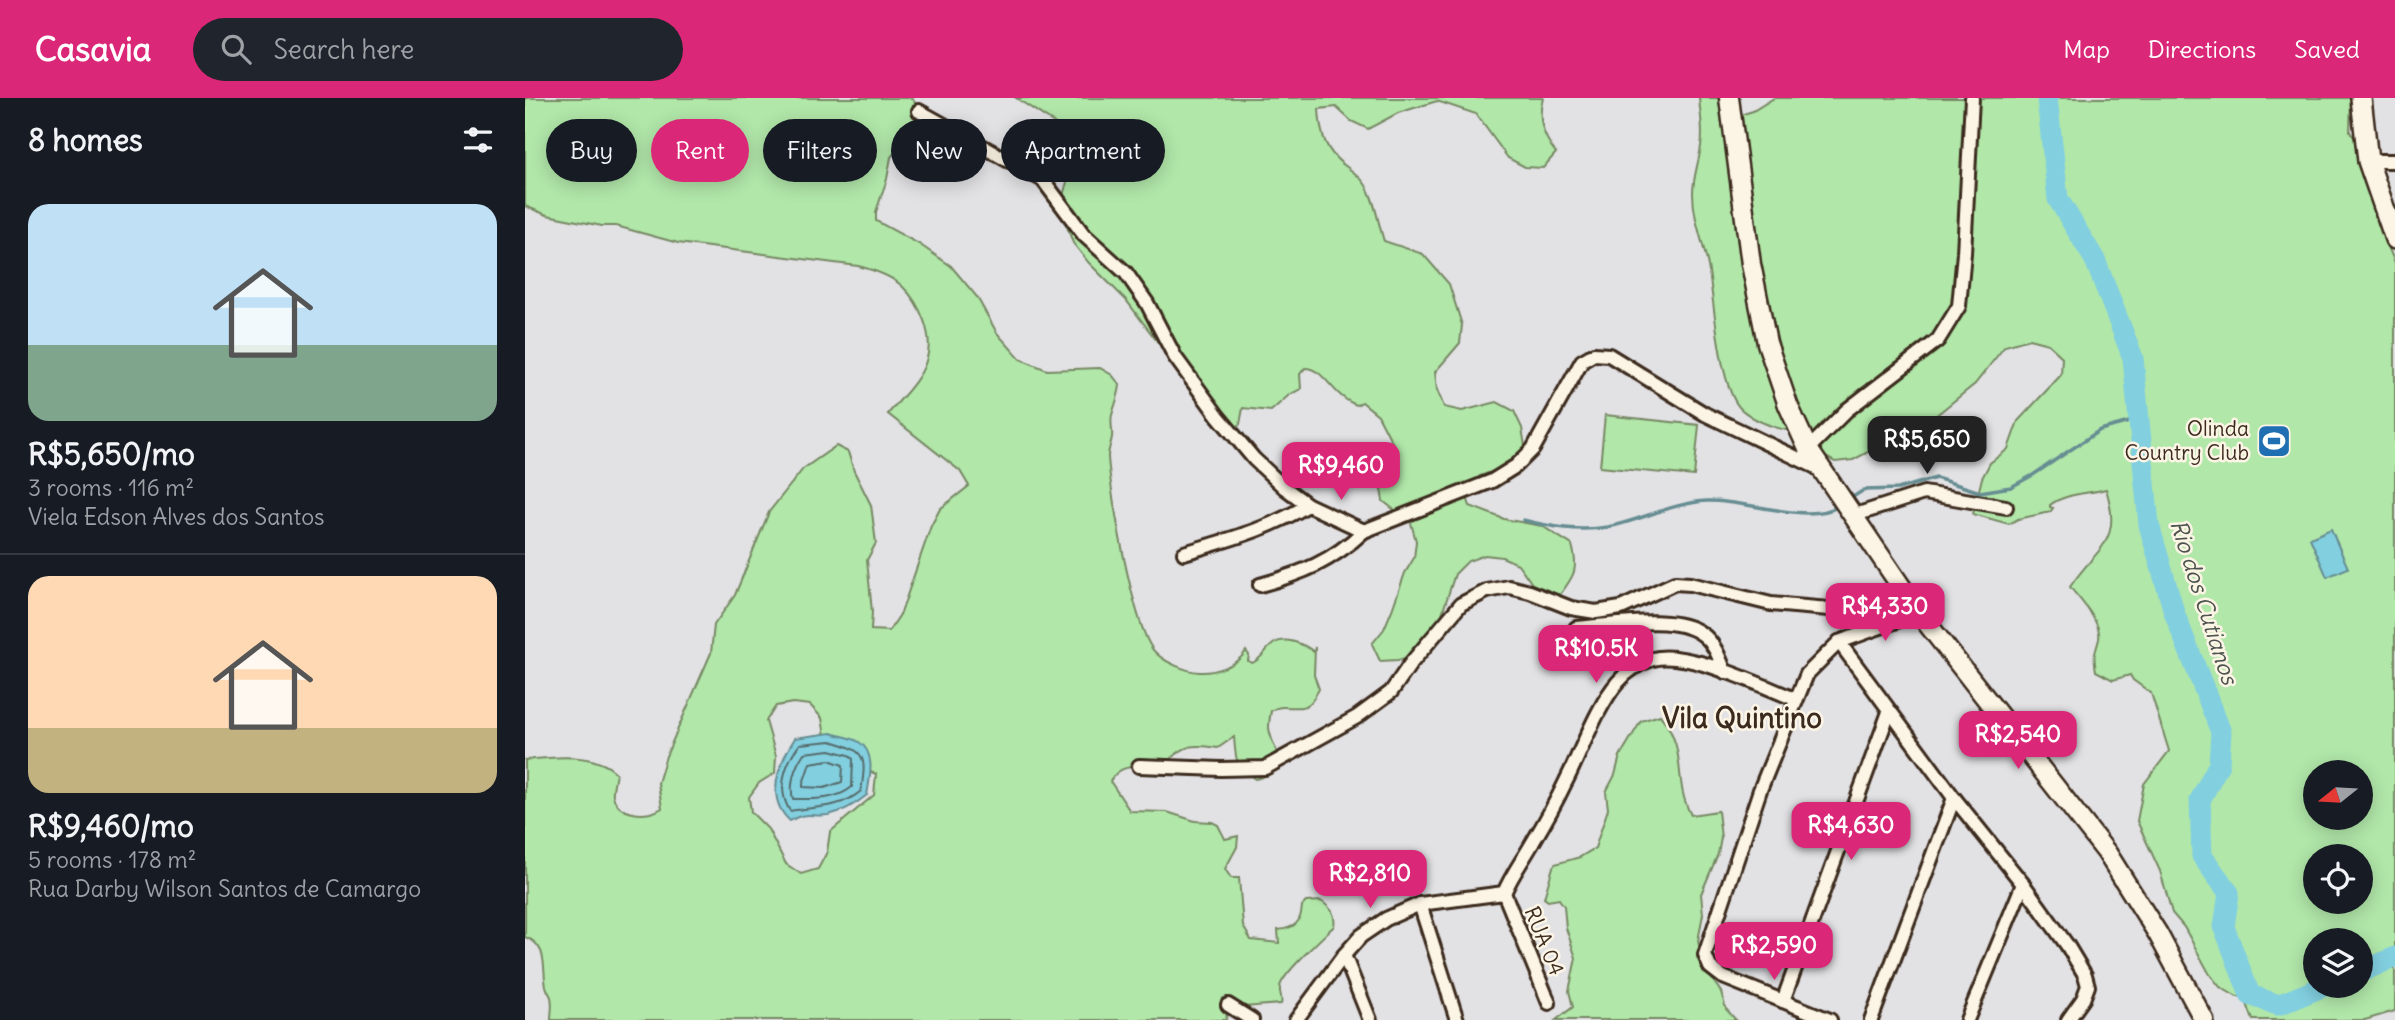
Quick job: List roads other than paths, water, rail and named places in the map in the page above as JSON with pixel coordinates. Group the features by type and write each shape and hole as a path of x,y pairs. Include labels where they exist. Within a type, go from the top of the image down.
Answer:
{"main road":[{"path":"1728,98 1751,264 1767,343 1788,405 1808,449 1915,614 2107,853 2158,934 2204,1020"},
{"path":"2361,98 2368,161 2395,239"}],"street":[{"path":"1808,449 1847,410 1938,341 1959,306 1972,98"},
{"path":"919,111 1043,180 1084,235 1126,273 1147,303 1175,357 1218,416 1254,459 1308,505 1364,531"},
{"path":"2368,161 2395,161"},
{"path":"1260,585 1291,577 1320,565 1339,553 1364,531 1492,481 1516,466 1533,449 1582,362 1594,354 1609,355 1705,414 1820,469"},
{"path":"1851,514 1924,493 2006,507"},
{"path":"1184,553 1266,527 1308,505"},
{"path":"1139,766 1265,768 1357,717 1391,692 1411,663 1461,604 1487,591 1509,587 1571,608 1596,611 1621,608 1675,583 1690,584 1771,604 1915,614"},
{"path":"1830,1020 1723,977 1710,967 1705,955 1760,790 1807,674 1839,642 1915,614"},
{"path":"1576,628 1650,623 1681,625 1703,634 1715,649 1725,672"},
{"path":"1839,642 1954,799 2067,945 2085,975 2088,986 2083,999 2068,1020"},
{"path":"1296,1020 1344,955 1361,936 1386,919 1420,904 1504,893 1512,872 1532,844 1566,780 1586,736 1617,683 1633,668 1655,659 1685,659 1795,699"},
{"path":"1783,1002 1889,712"},
{"path":"1871,1020 1954,799"},
{"path":"1967,1020 2022,884"},
{"name":"RUA 04","path":"1504,893 1549,1003"},
{"path":"1420,904 1457,1020"},
{"path":"1344,955 1370,1020"},
{"path":"1228,1005 1252,1020"}],"water":[{"path":"2331,529 2348,568 2327,577 2310,538"},
{"path":"831,733 856,740 868,752 871,766 867,795 839,812 804,815 790,821 782,812 776,791 784,758 795,738"}],"waterway":[{"name":"Rio dos Cutianos","path":"2047,98 2058,199 2095,260 2133,358 2149,525 2175,615 2221,732 2219,764 2200,800 2202,856 2229,893 2224,927 2250,995 2278,1005 2303,995"},
{"path":"1848,500 1864,490 1898,489 1936,478 1980,492 2011,487 2100,430 2129,422 2139,423"},
{"path":"1523,520 1555,527 1586,529 1608,527 1694,502 1722,501 1810,513 1839,506"},
{"name":"Rio dos Cutianos","path":"2373,967 2395,957"}],"place":[{"name":"Olinda Country Club","path":"2274,441"}],"district":[{"name":"Vila Quintino","path":"1742,718"}]}
